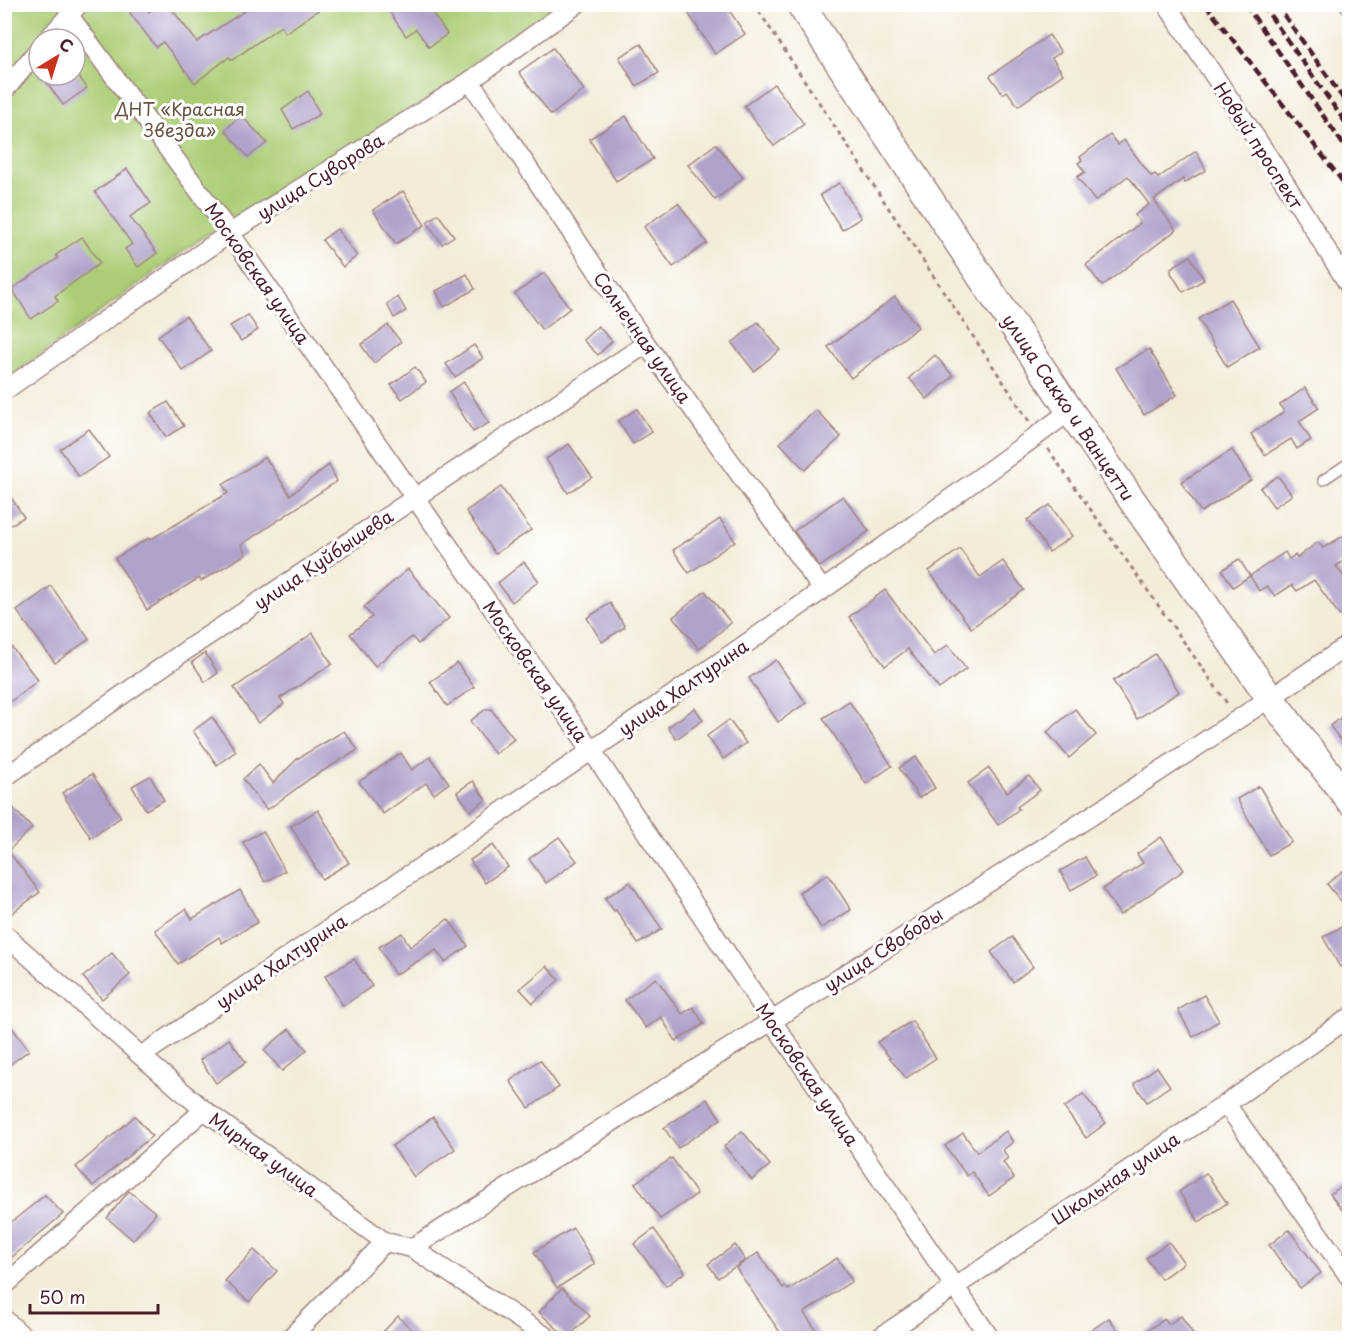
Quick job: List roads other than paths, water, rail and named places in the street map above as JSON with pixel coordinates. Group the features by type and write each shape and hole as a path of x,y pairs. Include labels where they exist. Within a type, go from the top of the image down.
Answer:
{"main road":[{"name":"улица Сакко и Ванцетти","path":"800,4 1070,411 1270,698 1350,801"}],"street":[{"name":"улица Суворова","path":"4,391 230,233 470,81 577,4"},
{"name":"Новый проспект","path":"1166,4 1270,159 1350,286"},
{"path":"58,27 74,8"},
{"name":"Московская улица","path":"74,8 592,751 772,1021 990,1338"},
{"path":"4,91 27,63"},
{"name":"Солнечная улица","path":"470,81 646,344 822,589"},
{"name":"улица Куйбышева","path":"4,778 185,651 646,344"},
{"name":"улица Халтурина","path":"141,1056 592,751 1070,411"},
{"name":"улица Свободы","path":"412,1248 772,1021 1239,720 1350,644"},
{"name":"Мирная улица","path":"4,934 204,1110 385,1242 412,1248 548,1338"},
{"name":"Школьная улица","path":"879,1338 1226,1104 1350,1017"},
{"path":"1226,1104 1350,1278"},
{"path":"4,1286 204,1110"},
{"path":"290,1338 385,1242"},
{"path":"4,1319 25,1338"}],"lane":[{"path":"1323,480 1350,462"}],"railway":[{"path":"1205,4 1350,191"},
{"path":"1245,4 1350,154"},
{"path":"1262,4 1350,129"},
{"path":"1276,4 1350,108"}],"park label":[{"name":"ДНТ «Красная Звезда»","path":"180,118"}]}
